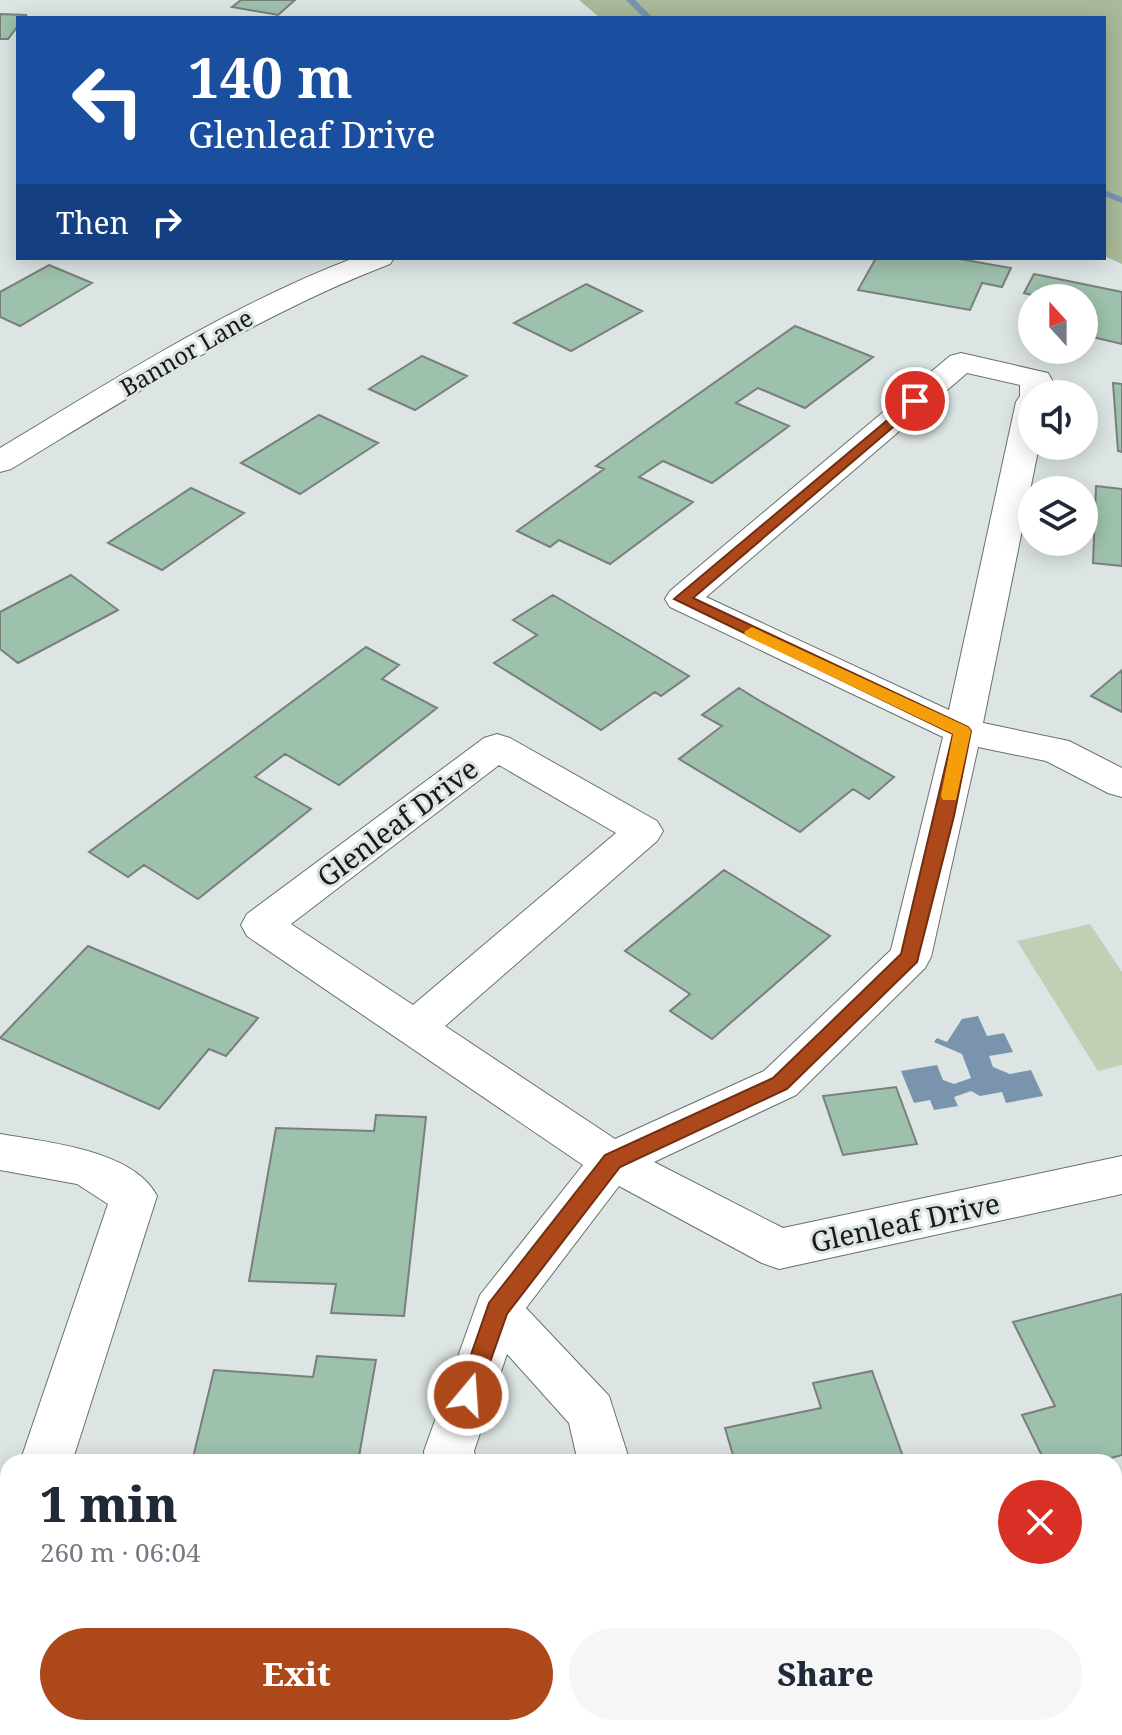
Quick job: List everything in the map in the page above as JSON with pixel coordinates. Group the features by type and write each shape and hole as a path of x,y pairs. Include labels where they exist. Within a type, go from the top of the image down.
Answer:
{"street":[{"name":"Bannor Lane","path":"0,462 246,316 343,271 374,260"},
{"path":"1037,380 961,362 682,599 962,731 1056,750 1122,784"},
{"path":"450,1454 497,1310 612,1161 780,1083 910,957 945,816 1020,460"},
{"name":"Glenleaf Drive","path":"415,1028 643,831 497,747 262,925 612,1161 779,1249 1122,1175"},
{"path":"0,1152 87,1168 134,1196 49,1454"},
{"path":"497,1310 591,1412 602,1454"}],"green space":[{"path":"579,0 1122,0 1122,264 1106,257 1106,16 598,16"},
{"path":"1090,924 1122,972 1122,1065 1098,1071 1017,941"}],"water":[{"path":"978,1016 987,1036 1004,1033 1013,1052 989,1056 993,1067 1010,1074 1031,1070 1043,1096 1006,1103 1002,1092 980,1096 971,1091 954,1097 958,1106 934,1110 930,1100 914,1103 901,1071 937,1065 943,1080 954,1084 971,1078 962,1054 934,1042 937,1038 947,1042 962,1019"}],"building":[{"path":"241,0 295,0 278,15 232,7"},
{"path":"0,14 27,15 16,16 16,29 8,39 0,39"},
{"path":"875,260 965,260 1011,268 1002,287 982,283 970,310 858,290"},
{"path":"49,265 92,283 20,326 0,317 0,292"},
{"path":"1034,274 1083,284 1029,284"},
{"path":"586,284 642,311 571,351 514,323"},
{"path":"1098,287 1122,292 1122,344 1098,338"},
{"path":"795,326 873,357 805,408 758,388 736,403 789,426 712,483 663,461 639,477 693,502 610,564 559,540 550,547 517,531 604,469 596,466"},
{"path":"422,356 467,376 415,410 369,389"},
{"path":"1113,383 1122,384 1122,452 1118,451"},
{"path":"319,415 378,443 300,494 241,463"},
{"path":"1098,486 1122,489 1122,566 1093,563 1093,556 1098,556"},
{"path":"191,488 244,513 162,570 108,543"},
{"path":"71,575 118,610 18,663 0,649 0,612"},
{"path":"553,595 689,676 661,696 655,692 601,730 494,663 537,635 513,620"},
{"path":"366,647 399,665 382,679 437,708 339,785 285,754 255,777 311,809 198,899 144,865 128,877 89,852"},
{"path":"1122,670 1122,712 1091,696"},
{"path":"739,688 894,777 869,799 853,789 800,832 679,759 722,726 702,715"},
{"path":"724,870 830,936 712,1039 670,1011 690,994 625,951"},
{"path":"88,946 258,1018 226,1056 209,1049 159,1109 0,1038"},
{"path":"896,1087 917,1144 843,1155 823,1096"},
{"path":"376,1115 426,1117 404,1316 331,1313 336,1284 249,1281 276,1128 374,1131"},
{"path":"1122,1294 1122,1454 1041,1454 1022,1415 1055,1406 1013,1322"},
{"path":"317,1356 376,1360 359,1454 194,1454 214,1370 313,1377"},
{"path":"872,1371 902,1454 733,1454 725,1428 821,1408 813,1383"}],"waterway":[{"path":"630,0 647,16"},
{"path":"1106,194 1122,200"}],"slow traffic":[{"path":"752,632 962,731 949,796"}],"route":[{"path":"468,1395 497,1310 612,1161 780,1083 910,957 945,816 962,731 682,599 915,401"}]}
